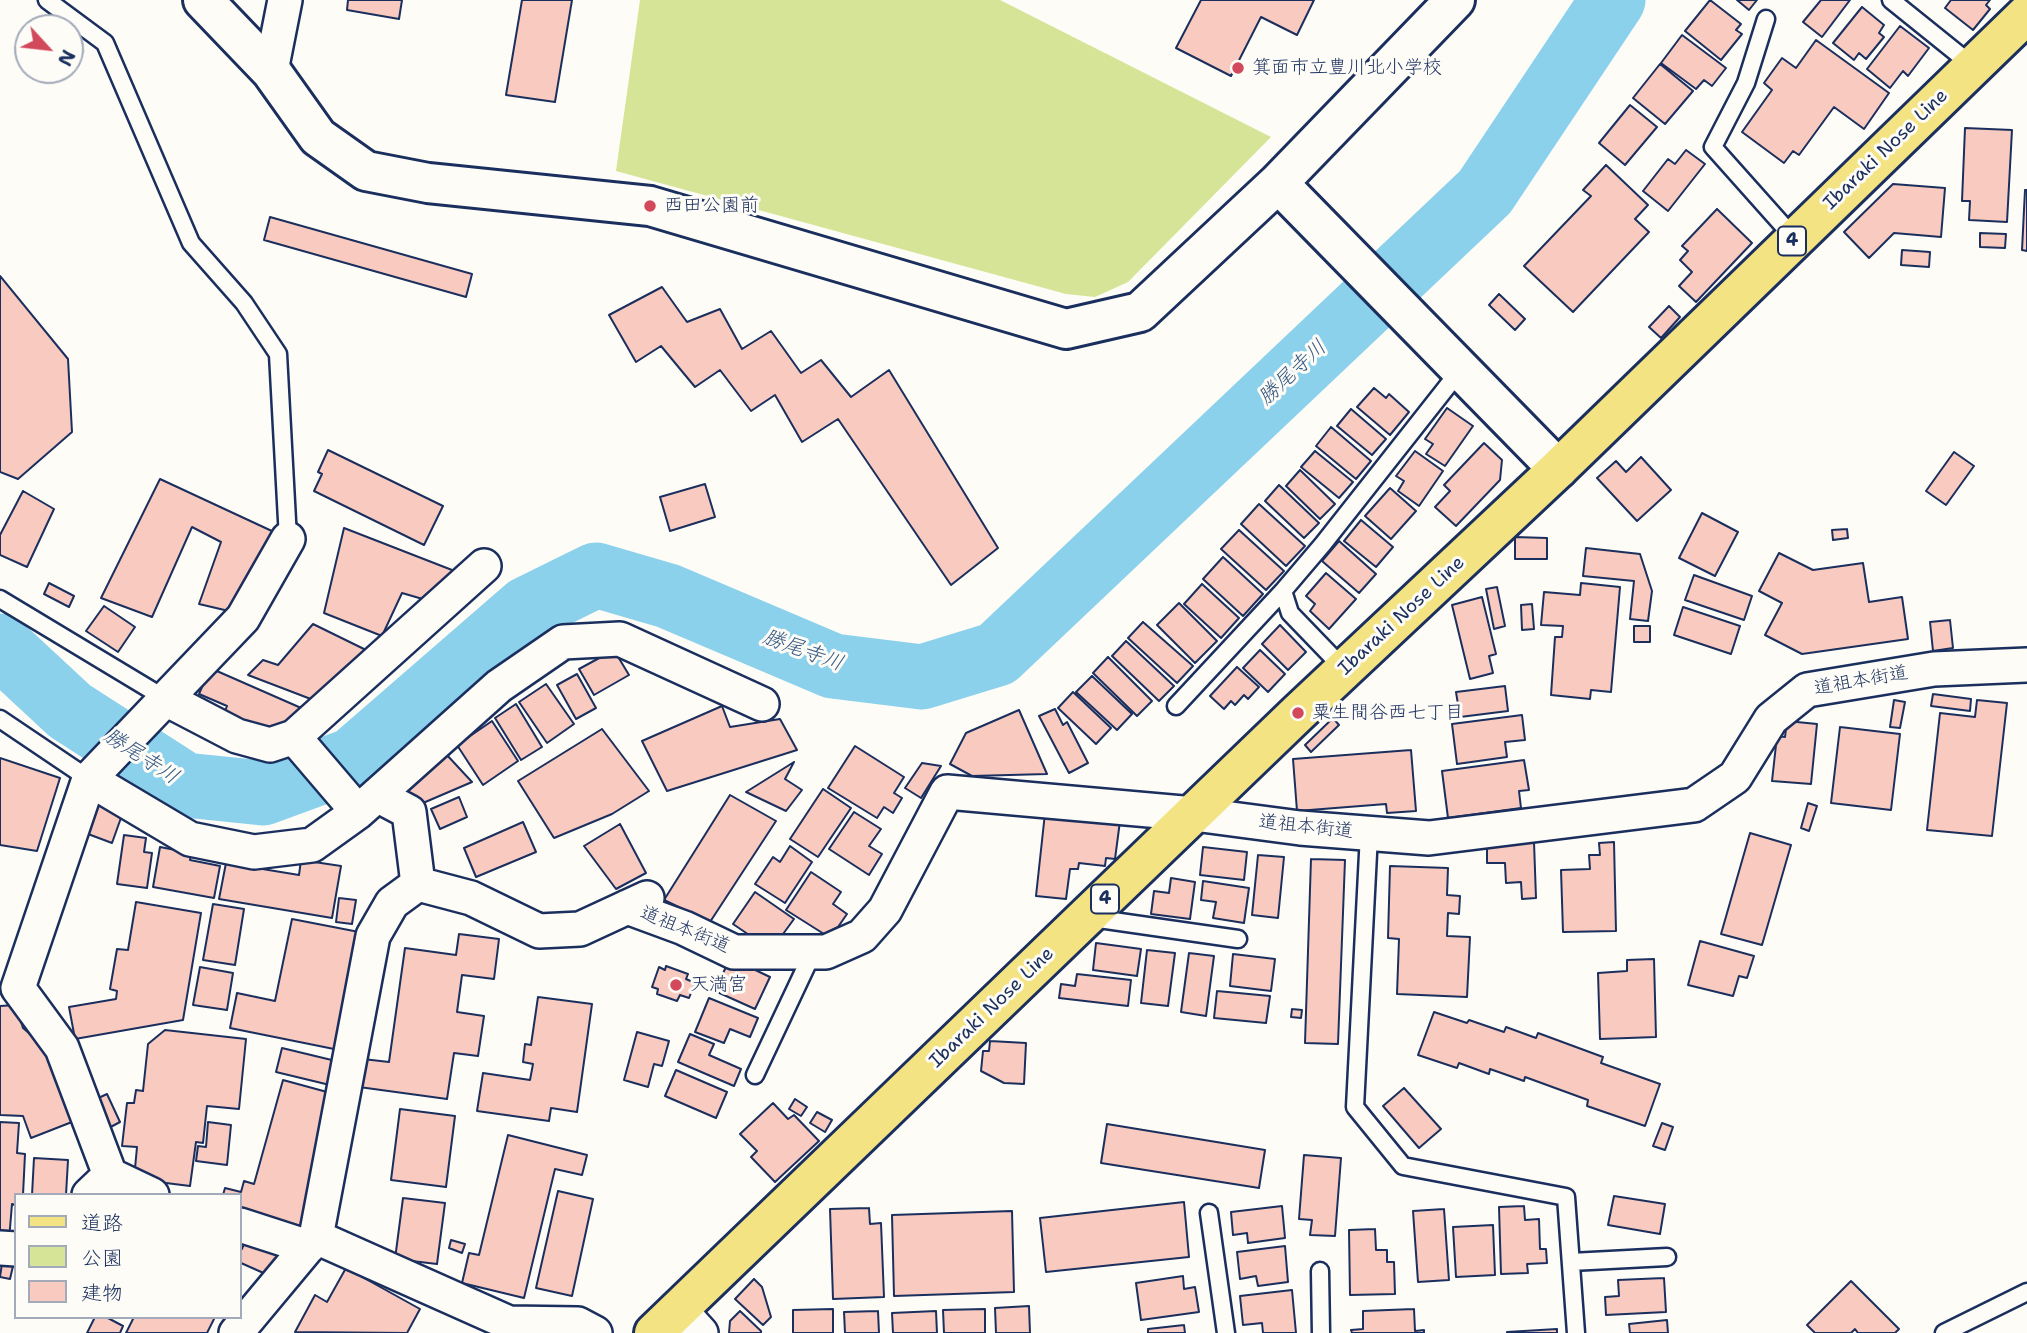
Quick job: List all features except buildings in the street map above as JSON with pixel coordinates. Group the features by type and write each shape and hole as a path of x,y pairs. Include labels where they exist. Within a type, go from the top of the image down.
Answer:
{"main road":[{"name":"Ibaraki Nose Line","path":"678,1325 1086,917 1558,469 2027,14"}],"street":[{"path":"203,0 271,71 318,137 366,171 428,183 650,206 1066,329 1140,312 1278,183 1455,0"},
{"path":"271,71 285,0"},
{"path":"1278,183 1558,469"},
{"path":"142,1193 100,1185 62,1048 9,991 94,774 243,618 288,539"},
{"path":"161,704 237,736 270,745 294,737 484,566"},
{"path":"94,774 190,839 254,852 312,845 368,804 499,686 563,642 620,639 762,704"},
{"name":"道祖本街道","path":"418,884 471,898 539,931 580,929 640,901 684,928 734,952 826,952 862,936 885,909 947,792 1194,814 1300,828 1429,838 1694,805 1735,777 1771,719 1807,690 1934,669 2027,665"},
{"path":"236,1333 312,1242 373,936 392,903 418,884 409,812 368,804 294,737"},
{"path":"242,1225 312,1242 509,1323 578,1324 595,1333"}],"lane":[{"path":"47,0 105,43 191,243 244,303 278,354 288,539"},
{"path":"1891,0 1973,66"},
{"path":"1766,19 1746,83 1713,147 1795,239"},
{"path":"1176,706 1323,544 1461,369"},
{"path":"1283,591 1290,614 1345,670"},
{"path":"0,599 161,704"},
{"path":"0,719 94,774"},
{"path":"1369,834 1355,1107 1403,1166 1566,1197 1576,1333"},
{"path":"1086,917 1238,939"},
{"path":"755,1074 813,952"},
{"path":"1209,1213 1226,1333"},
{"path":"1571,1262 1667,1257"},
{"path":"1320,1270 1321,1333"},
{"path":"1944,1333 2027,1292"}],"green space":[{"path":"640,0 1000,0 1271,137 1128,282 1095,297 1066,294 616,171"}],"waterway":[{"name":"勝尾寺川","path":"0,646 70,711 185,785 263,793 353,760 527,609 596,575 668,596 833,666 922,677 997,654 1485,192 1613,0"}],"place":[{"name":"箕面市立豊川北小学校","path":"1238,68"},
{"name":"西田公園前","path":"650,206"},
{"name":"粟生間谷西七丁目","path":"1298,713"},
{"name":"天満宮","path":"676,985"}]}
